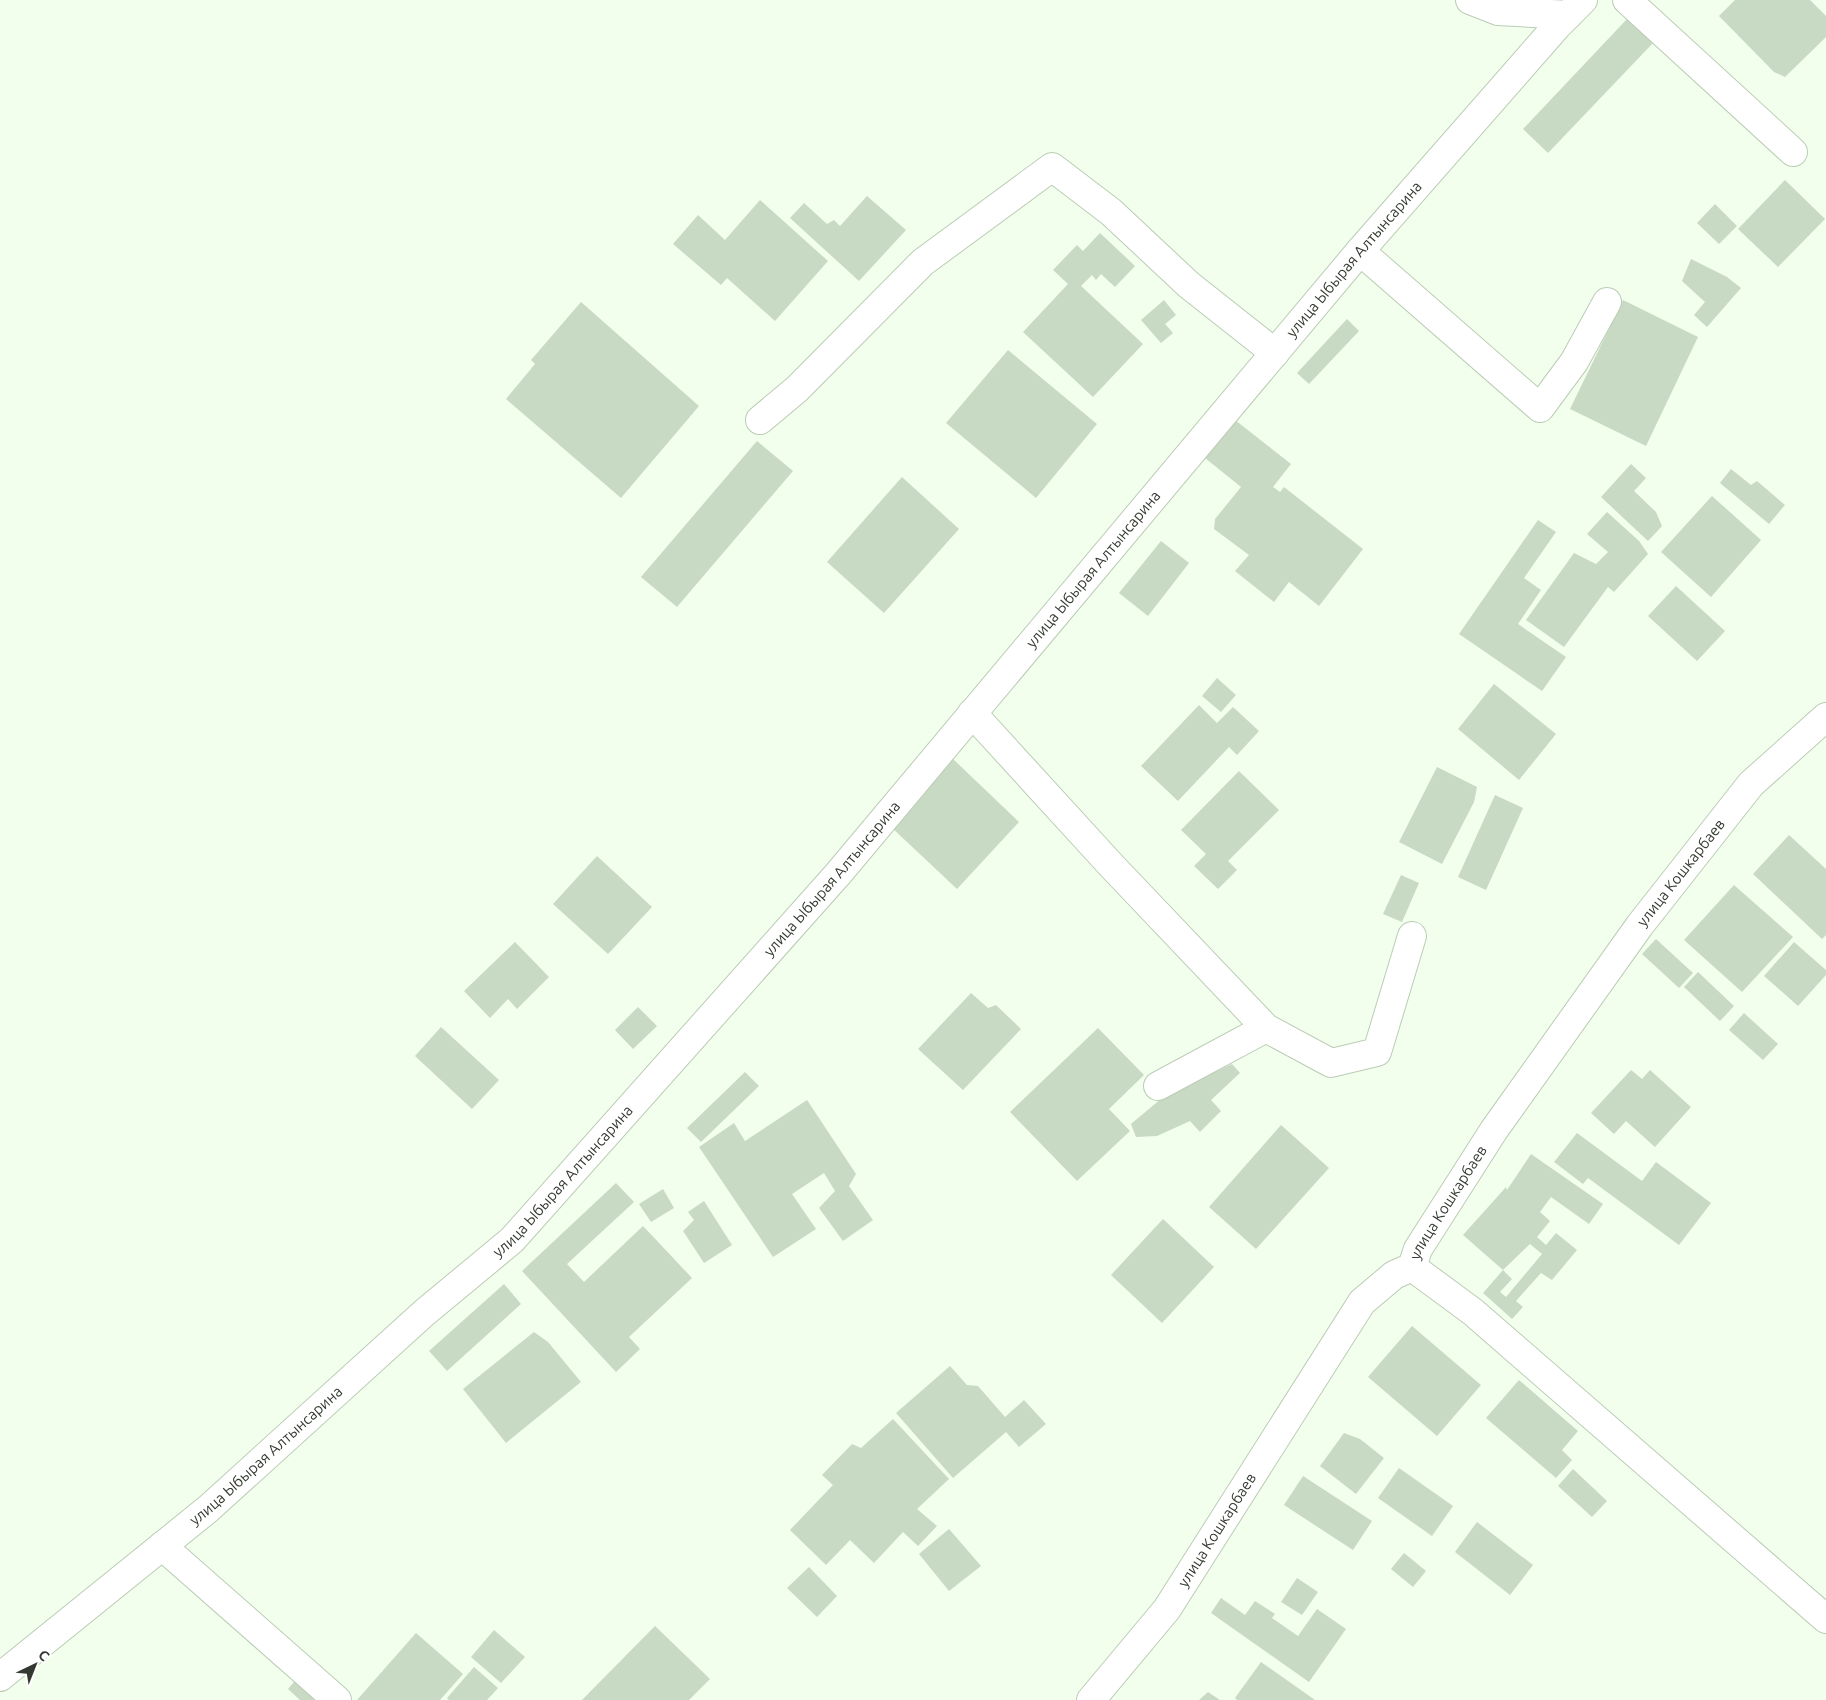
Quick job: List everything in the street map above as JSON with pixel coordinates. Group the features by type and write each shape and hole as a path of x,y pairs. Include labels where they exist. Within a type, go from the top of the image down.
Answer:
{"street":[{"path":"1470,0 1498,11 1576,7"},
{"path":"1627,0 1793,152"},
{"name":"улица Ыбырая Алтынсарина","path":"0,1677 208,1509 424,1313 512,1240 838,874 1360,251 1576,7"},
{"path":"760,420 797,389 923,262 1052,167 1111,212 1189,285 1274,353"},
{"path":"1360,251 1540,408 1574,362 1608,302"},
{"path":"972,714 1110,864 1266,1028 1331,1063 1377,1052 1412,936"},
{"name":"улица Кошкарбаев","path":"1091,1700 1167,1609 1362,1302 1394,1275 1412,1267 1418,1250 1494,1130 1640,925 1751,784 1826,717"},
{"path":"1158,1086 1266,1028"},
{"path":"1412,1267 1473,1312 1826,1619"},
{"path":"162,1546 337,1700"}],"building":[{"path":"1735,0 1810,0 1826,16 1826,37 1785,77 1774,72 1719,16"},
{"path":"1627,19 1653,43 1548,153 1523,129"},
{"path":"1785,180 1825,219 1778,267 1738,229"},
{"path":"867,196 906,230 859,281 790,218 804,203 827,224 834,220 840,226"},
{"path":"760,200 828,261 775,321 727,278 721,285 673,244 698,215 725,240"},
{"path":"1715,204 1737,226 1719,244 1697,223"},
{"path":"1100,233 1135,266 1115,287 1101,274 1096,280 1092,275 1081,286 1143,344 1093,397 1023,332 1068,284 1053,270 1077,245 1083,251"},
{"path":"1691,259 1727,277 1741,288 1707,327 1694,315 1705,302 1682,281"},
{"path":"1164,300 1176,315 1165,324 1173,333 1161,343 1141,320"},
{"path":"1623,300 1698,337 1646,446 1570,409"},
{"path":"581,302 699,406 621,498 506,399 535,364 531,360"},
{"path":"1347,319 1359,331 1309,384 1297,373"},
{"path":"1008,350 1097,424 1036,498 946,423"},
{"path":"1235,420 1291,464 1273,487 1280,492 1284,487 1363,549 1319,606 1289,582 1274,602 1235,571 1249,555 1214,529 1215,519 1241,487 1205,458"},
{"path":"757,441 793,471 677,607 641,577"},
{"path":"1631,464 1646,478 1634,491 1656,512 1662,526 1648,541 1601,497"},
{"path":"1731,469 1751,485 1757,481 1785,505 1769,524 1720,483"},
{"path":"902,477 959,529 884,613 827,562"},
{"path":"1712,496 1761,540 1711,597 1661,552"},
{"path":"1607,512 1639,541 1648,554 1614,592 1608,587 1564,647 1526,620 1574,553 1596,564 1608,552 1587,534"},
{"path":"1538,520 1556,532 1524,578 1541,590 1518,624 1566,657 1542,691 1459,634"},
{"path":"1161,541 1189,563 1148,616 1119,593"},
{"path":"1676,586 1725,631 1697,661 1648,616"},
{"path":"1217,678 1236,695 1221,712 1202,696"},
{"path":"1494,684 1556,734 1519,780 1458,729"},
{"path":"1199,705 1217,723 1233,707 1259,731 1237,755 1229,747 1178,801 1141,766"},
{"path":"953,759 1019,822 957,889 890,826"},
{"path":"1437,767 1477,787 1474,802 1442,864 1399,842"},
{"path":"1239,771 1279,810 1228,861 1237,870 1218,889 1194,866 1206,854 1181,830"},
{"path":"1495,795 1523,808 1486,890 1458,877"},
{"path":"1789,835 1826,869 1826,935 1822,939 1753,874"},
{"path":"597,856 652,907 608,954 553,904"},
{"path":"1401,875 1419,883 1402,922 1383,914"},
{"path":"1734,885 1793,937 1742,992 1684,940"},
{"path":"1656,939 1693,973 1679,988 1642,954"},
{"path":"515,942 549,977 517,1009 508,999 490,1018 464,991"},
{"path":"1794,942 1826,970 1826,975 1798,1006 1764,976"},
{"path":"1698,972 1734,1006 1720,1021 1684,987"},
{"path":"971,993 988,1008 996,1005 1021,1029 963,1090 918,1049"},
{"path":"638,1007 657,1026 633,1049 615,1030"},
{"path":"1744,1013 1778,1044 1763,1060 1729,1030"},
{"path":"441,1027 499,1080 472,1109 415,1056"},
{"path":"1098,1028 1144,1075 1109,1109 1130,1131 1077,1181 1010,1112"},
{"path":"1232,1064 1240,1073 1211,1100 1221,1111 1200,1132 1190,1121 1157,1136 1136,1137 1131,1124 1168,1093"},
{"path":"1631,1070 1642,1079 1650,1070 1691,1107 1655,1147 1626,1121 1614,1134 1591,1113"},
{"path":"745,1072 759,1086 701,1142 687,1128"},
{"path":"807,1100 856,1174 849,1186 873,1220 843,1241 819,1208 835,1191 824,1173 792,1194 816,1229 773,1257 699,1147 734,1123 745,1141"},
{"path":"1281,1125 1329,1168 1256,1249 1209,1207"},
{"path":"1577,1133 1642,1181 1656,1162 1711,1203 1679,1245 1588,1178 1583,1184 1554,1162"},
{"path":"1531,1154 1603,1204 1589,1224 1551,1197 1540,1212 1550,1221 1537,1237 1546,1245 1556,1233 1577,1250 1552,1280 1541,1273 1516,1301 1523,1307 1512,1319 1483,1293 1503,1270 1463,1235 1506,1187 1507,1190","holes":["1530,1244 1542,1254 1506,1297 1500,1292 1512,1279 1503,1270"]},
{"path":"616,1183 634,1202 567,1264 584,1282 643,1226 692,1278 629,1337 640,1349 616,1372 522,1271"},
{"path":"663,1189 674,1208 651,1222 639,1204"},
{"path":"704,1201 732,1245 704,1263 683,1231 694,1220 688,1212"},
{"path":"1163,1219 1214,1267 1162,1323 1111,1275"},
{"path":"504,1284 521,1304 447,1371 429,1351"},
{"path":"1412,1326 1481,1385 1437,1436 1368,1377"},
{"path":"534,1332 548,1342 581,1382 506,1443 463,1389"},
{"path":"950,1366 967,1385 978,1386 1005,1417 1024,1400 1046,1424 1019,1447 1006,1432 953,1478 896,1413"},
{"path":"1519,1380 1578,1431 1562,1450 1572,1460 1556,1478 1486,1418"},
{"path":"893,1419 949,1479 917,1509 937,1526 918,1546 903,1532 874,1563 850,1540 826,1565 790,1530 833,1485 822,1475 852,1444 861,1448"},
{"path":"1344,1433 1360,1439 1384,1458 1356,1494 1320,1466"},
{"path":"1399,1468 1453,1506 1432,1536 1378,1498"},
{"path":"1573,1469 1607,1501 1592,1517 1558,1486"},
{"path":"1303,1476 1372,1521 1353,1550 1284,1505"},
{"path":"1477,1522 1533,1565 1510,1595 1455,1552"},
{"path":"949,1529 981,1566 949,1591 919,1554"},
{"path":"1404,1553 1426,1571 1413,1587 1391,1569"},
{"path":"809,1567 837,1596 817,1617 787,1588"},
{"path":"1297,1578 1318,1592 1302,1615 1281,1602"},
{"path":"1221,1598 1245,1615 1255,1601 1275,1614 1272,1618 1298,1636 1317,1609 1346,1629 1309,1682 1211,1613"},
{"path":"655,1626 710,1679 689,1700 582,1700"},
{"path":"494,1630 525,1657 501,1683 471,1657"},
{"path":"416,1633 463,1674 440,1700 357,1700"},
{"path":"1261,1662 1315,1700 1237,1700 1235,1698"},
{"path":"474,1667 498,1688 487,1700 449,1700 447,1698"},
{"path":"300,1675 328,1700 300,1700 288,1689"},
{"path":"1208,1692 1220,1700 1199,1700"}]}
